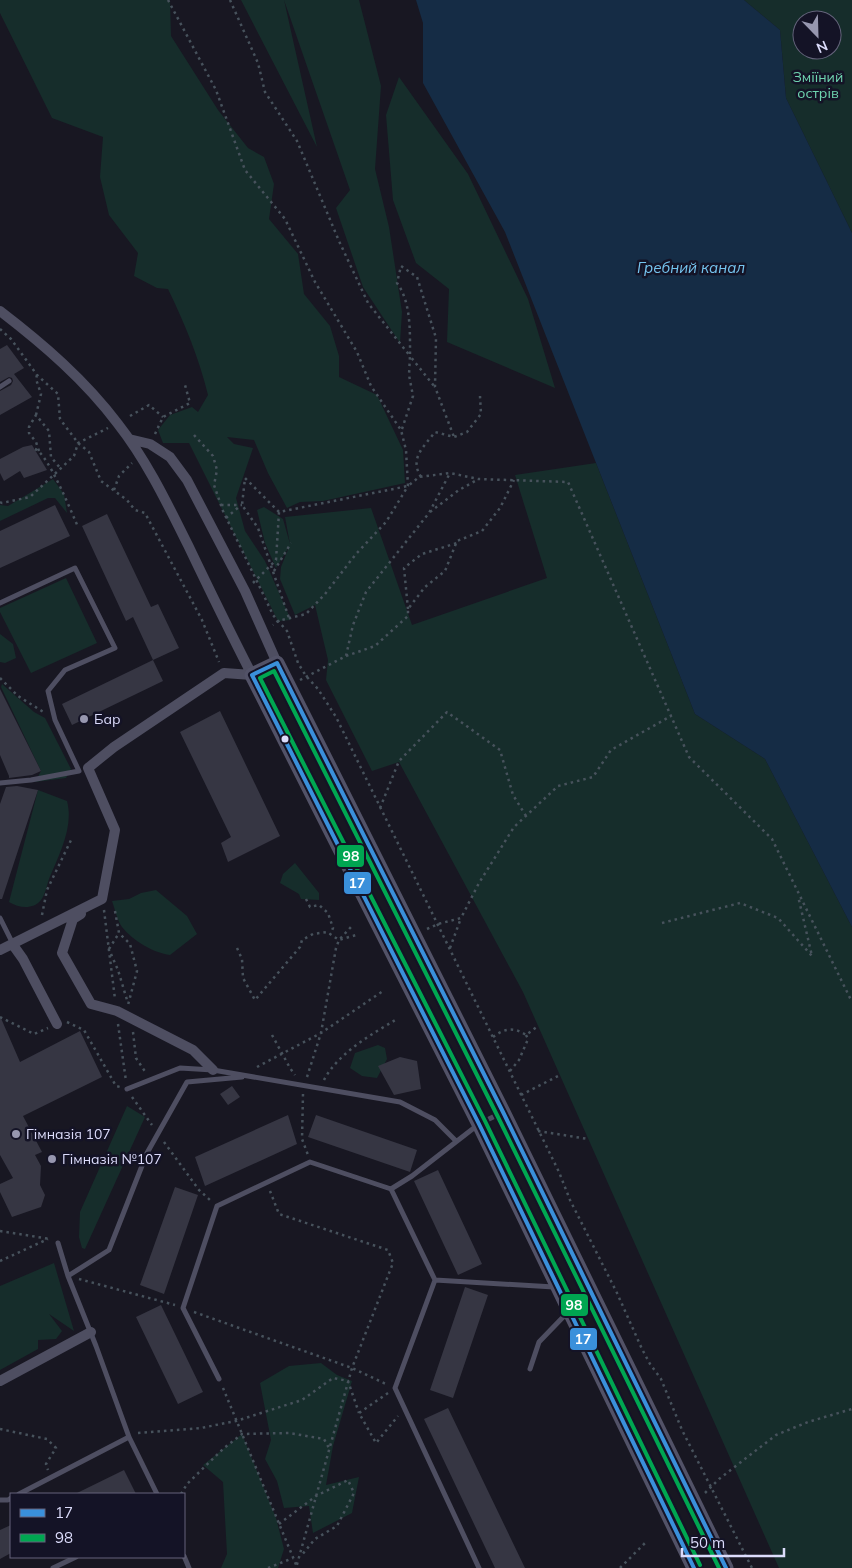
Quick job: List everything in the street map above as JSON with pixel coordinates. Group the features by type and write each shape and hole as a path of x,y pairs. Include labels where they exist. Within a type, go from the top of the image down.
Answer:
{"street":[{"path":"0,312 35,338 70,370 118,423 162,492 252,675 479,1124 694,1568"},
{"path":"129,439 150,444 170,457 186,480 245,591 277,663 503,1112 726,1568"},
{"path":"213,1070 193,1050 117,1011 91,1004 62,953 73,919 102,899 115,830 84,769 224,673 252,675 277,663"},
{"path":"0,950 102,899"},
{"path":"13,945 23,959 58,1024"},
{"path":"0,1381 91,1332"}],"lane":[{"path":"0,387 9,381"},
{"path":"0,603 75,568 115,648 65,670 48,691 54,716 84,769 31,780 0,783"},
{"path":"0,918 13,945"},
{"path":"127,1089 180,1068 213,1070 400,1102 435,1120 456,1141"},
{"path":"68,1276 109,1250 147,1153 188,1082 250,1076"},
{"path":"390,1189 412,1176 479,1124 503,1112"},
{"path":"219,1379 183,1308 217,1206 310,1162 390,1189 435,1280 396,1388 479,1568"},
{"path":"58,1242 68,1276 91,1332 129,1437 156,1493"},
{"path":"435,1280 558,1288"},
{"path":"530,1369 539,1342 570,1311"},
{"path":"21,1493 129,1437"},
{"path":"53,1568 74,1558"}],"path":[{"path":"168,0 216,90 245,170 286,220 315,282 357,352 371,386 401,430 406,450 408,486 386,522 356,554 325,594 306,614 278,621 263,632"},
{"path":"230,0 258,63 265,92 297,141 339,241 368,303 434,387 454,437"},
{"path":"401,430 413,396 409,375 410,327 403,291 397,282 401,266 417,277 436,338 434,387"},
{"path":"0,329 11,339 37,374 58,394 60,419 78,443 89,452 101,481 136,510 145,512 202,620 224,673"},
{"path":"37,374 36,379 41,394 35,416 29,427 29,433 36,442 39,451"},
{"path":"150,444 163,417 190,403 185,385"},
{"path":"420,478 416,469 417,456 435,432 454,437 467,432 481,414 480,396"},
{"path":"130,416 149,404 163,417"},
{"path":"35,416 49,431 51,457 60,469"},
{"path":"0,502 30,497 74,456 78,443 118,423"},
{"path":"194,435 213,456 217,470 214,485 221,505 273,615 286,631 298,663 306,676 318,689 336,717 538,1131 560,1172 570,1200 618,1293 650,1364 661,1379 682,1430 752,1568"},
{"path":"35,449 48,461 78,527"},
{"path":"114,490 119,476 140,455"},
{"path":"280,512 408,486 420,478 450,473 478,480 568,482 689,758 772,840 852,1002"},
{"path":"346,656 353,625 366,592 429,513 450,473"},
{"path":"280,512 245,478 242,505 258,528 272,564 289,618"},
{"path":"429,513 459,490 478,480"},
{"path":"289,686 346,656 375,646 408,616 404,568 422,554 457,543 482,531 500,508 514,480"},
{"path":"221,505 242,505"},
{"path":"226,518 242,505"},
{"path":"245,591 276,560 280,512"},
{"path":"408,609 425,587 445,571 457,543"},
{"path":"274,571 291,544"},
{"path":"0,678 18,696 42,712 54,716"},
{"path":"380,808 399,761 447,712 500,750 513,795 526,816"},
{"path":"450,948 461,918 479,883 514,827 558,786 593,777 611,750 671,716"},
{"path":"40,931 47,890 72,838"},
{"path":"662,922 740,903 778,918 812,956 796,889"},
{"path":"0,1017 34,1034 64,1021 84,1030 116,1086 127,1089 102,899"},
{"path":"306,899 310,906 319,905 328,913 333,928 330,934"},
{"path":"115,911 119,933 130,944 137,971 128,1002"},
{"path":"414,936 438,924 461,918"},
{"path":"310,1162 302,1139 304,1086 321,1033 336,948 339,940 351,927"},
{"path":"237,948 242,959 243,978 255,1000 300,947 302,940 313,934 327,932 339,940"},
{"path":"109,950 119,933"},
{"path":"339,940 356,935"},
{"path":"109,950 118,970 128,1002 136,1058 151,1080"},
{"path":"250,1076 253,1070 321,1033 383,990"},
{"path":"320,1088 329,1071 360,1041 397,1019"},
{"path":"526,1035 538,1026"},
{"path":"493,1037 501,1030 518,1029 528,1039 519,1060 510,1072"},
{"path":"272,1035 290,1068 304,1086"},
{"path":"522,1095 560,1075"},
{"path":"538,1131 588,1139"},
{"path":"185,1172 198,1190 217,1206"},
{"path":"266,1182 279,1214 388,1250 393,1263 352,1368 297,1568"},
{"path":"0,1231 49,1238 58,1242"},
{"path":"0,1262 49,1238"},
{"path":"68,1276 162,1302"},
{"path":"183,1308 352,1368 396,1388"},
{"path":"129,1437 141,1431 201,1428 236,1421 302,1400 333,1378 348,1381"},
{"path":"219,1379 297,1568"},
{"path":"348,1381 359,1413 376,1443 405,1408"},
{"path":"359,1413 396,1388"},
{"path":"694,1503 711,1486 776,1435 808,1422 852,1409"},
{"path":"0,1429 47,1439 56,1448 46,1464 49,1479"},
{"path":"182,1493 187,1484 224,1448 242,1434 289,1433 324,1439 330,1449"},
{"path":"279,1524 316,1496 348,1480 354,1493 337,1526 315,1539 299,1558"},
{"path":"620,1568 647,1540"},
{"path":"268,1568 293,1558"}],"green space":[{"path":"0,0 170,0 171,36 218,110 248,148 264,157 274,184 269,219 298,254 304,294 330,326 339,356 339,377 377,395 403,450 405,483 323,501 300,502 287,508 268,473 254,440 227,437 234,444 253,448 236,498 245,531 265,561 291,620 278,621 189,443 163,443 158,430 170,415 192,407 198,412 208,395 196,354 168,289 157,288 134,276 138,253 109,215 100,177 103,137 52,118 0,13"},
{"path":"241,0 284,0 317,147"},
{"path":"284,0 359,0 381,86 375,169 389,227 402,312 400,343 363,287 336,208 350,190"},
{"name":"Зміїний острів","path":"744,0 852,0 852,233 786,98 780,30"},
{"path":"399,77 468,174 528,299 555,388 447,342 449,289 416,263 393,200 386,115"},
{"path":"596,463 695,714 765,759 852,927 852,1568 779,1568 523,992 399,762 372,771 326,680 328,660 315,605 295,615 280,579 281,567 289,547 276,568 265,543 257,510 264,507 283,519 290,544 285,517 371,508 412,625 547,578 515,475"},
{"path":"53,479 64,494 67,513 55,498 48,498 0,521 0,505 8,506"},
{"path":"66,578 97,643 31,673 0,612 0,608"},
{"path":"0,634 13,644 16,658 5,663 0,662"},
{"path":"2,684 34,712 45,718 71,769 66,778 35,782 41,771 1,687"},
{"path":"38,790 67,801 69,821 61,851 45,893 38,903 30,907 21,907 9,902"},
{"path":"295,863 319,893 319,900 301,899 299,894 280,883 283,874"},
{"path":"156,890 187,916 197,934 170,955 151,949 127,932 119,921 112,901 129,899 141,893"},
{"path":"378,1045 385,1048 387,1059 377,1078 362,1076 350,1068 355,1053"},
{"path":"127,1106 145,1117 85,1249 82,1248 79,1237 80,1212"},
{"path":"54,1263 74,1331 49,1314 62,1331 56,1339 38,1340 38,1349 0,1370 0,1286"},
{"path":"321,1363 337,1375 352,1381 333,1446 326,1485 359,1477 352,1513 313,1533 309,1506 284,1508 277,1481 265,1459 271,1440 260,1383 289,1366"},
{"path":"242,1434 276,1518 284,1549 278,1568 221,1568 227,1554 223,1482 203,1465"}],"water":[{"name":"Гребний канал","path":"416,0 744,0 780,30 786,98 852,233 852,927 765,759 695,714 505,232 423,83 423,23"}],"building":[{"path":"7,345 24,368 14,374 32,397 0,415 0,391 11,385 13,381 9,377 0,382 0,349"},
{"path":"32,445 47,470 24,478 20,471 4,481 0,473 0,459 23,447"},
{"path":"55,505 70,536 0,568 0,531"},
{"path":"107,514 151,607 158,604 179,648 153,660 133,617 126,621 82,526"},
{"path":"153,660 163,681 72,725 62,704"},
{"path":"0,689 41,771 32,775 9,778 0,755"},
{"path":"220,711 280,836 228,862 221,843 231,837 180,732"},
{"path":"17,786 38,790 2,899 0,899 0,804 6,787"},
{"name":"Гімназія 107","path":"0,1016 20,1062 80,1031 102,1077 23,1116 42,1152 35,1155 41,1166 40,1185 45,1195 41,1207 12,1217 0,1192 0,1184 13,1178 0,1155"},
{"path":"400,1057 417,1061 421,1089 394,1095 378,1066"},
{"path":"232,1086 240,1097 228,1105 220,1094"},
{"path":"288,1115 297,1144 205,1186 195,1157"},
{"path":"316,1115 417,1150 410,1172 308,1137"},
{"path":"438,1170 482,1264 458,1275 414,1181"},
{"path":"175,1187 198,1195 164,1294 140,1285"},
{"path":"465,1287 488,1295 453,1398 430,1390"},
{"path":"161,1305 203,1392 178,1404 136,1317"},
{"path":"448,1408 525,1568 495,1568 424,1419"},
{"path":"124,1470 136,1493 77,1493"},
{"path":"10,1525 10,1554 0,1559 0,1530"}],"transit line":[{"name":"17","path":"694,1568 479,1124 252,675 277,663 503,1112 726,1568"},
{"name":"98","path":"700,1565 485,1121 260,678 274,671 497,1115 719,1568"}],"place":[{"name":"Бар","path":"84,719"},
{"name":"Гімназія 107","path":"16,1134"},
{"name":"Гімназія №107","path":"52,1159"}]}
